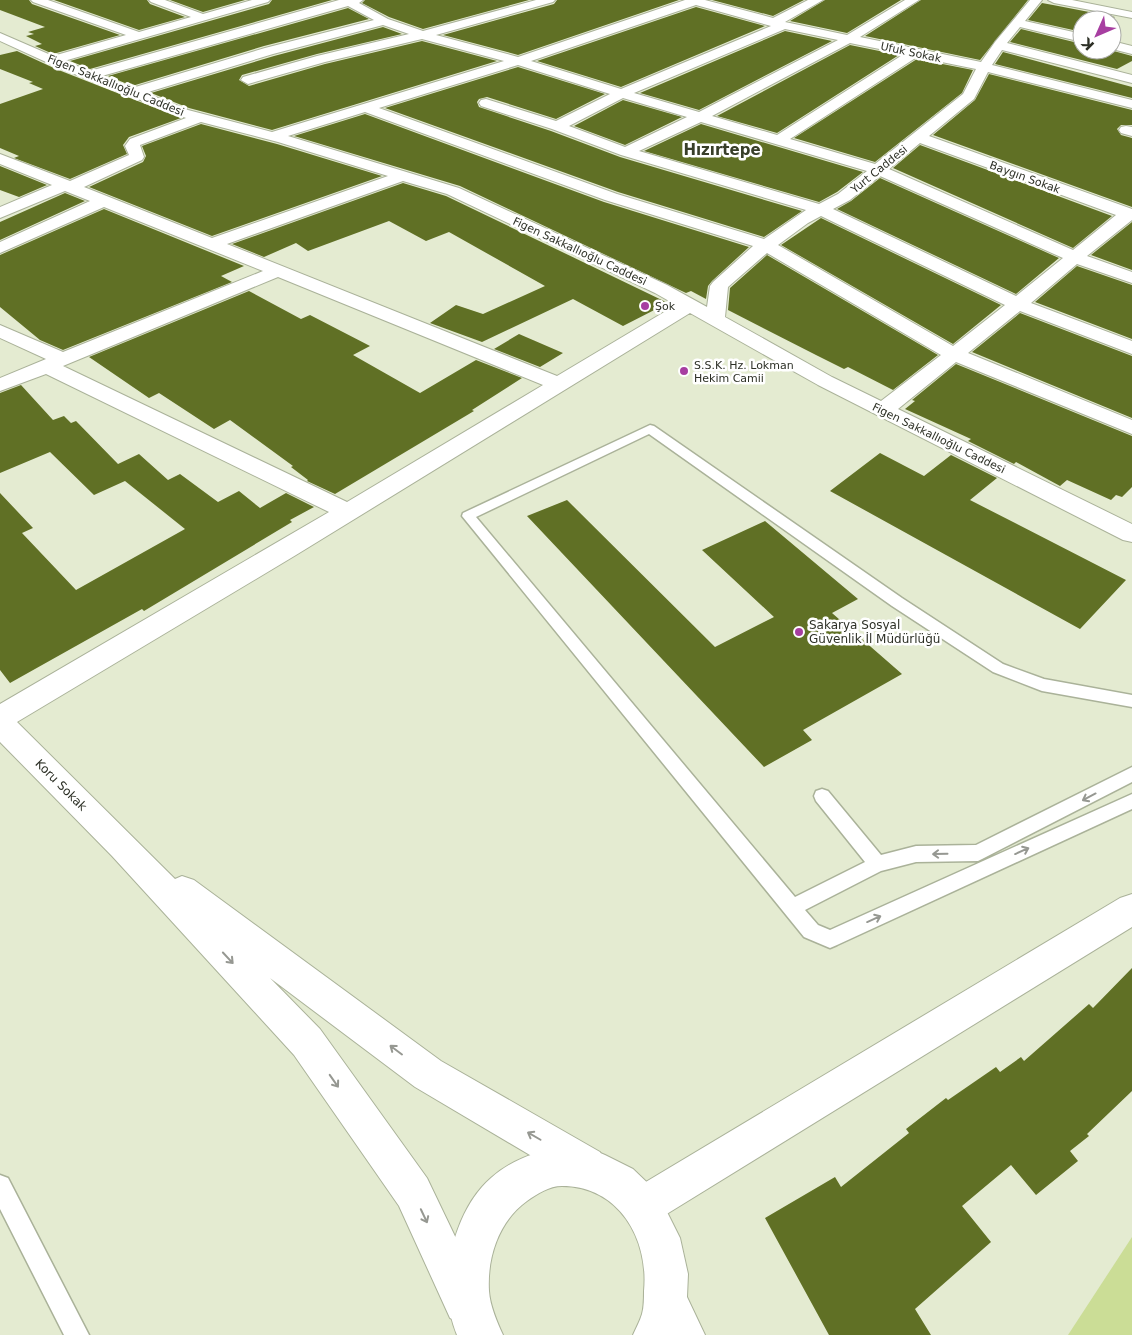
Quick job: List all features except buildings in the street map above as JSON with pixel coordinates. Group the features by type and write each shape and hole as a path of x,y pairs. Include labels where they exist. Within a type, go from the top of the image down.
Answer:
{"street":[{"path":"37,0 139,36"},
{"path":"155,0 204,18"},
{"path":"53,60 204,18 260,0"},
{"path":"248,80 321,58 422,35 549,0"},
{"path":"273,136 518,61 695,0"},
{"name":"Ufuk Sokak","path":"695,0 779,24 984,67 1132,104"},
{"path":"557,126 623,93 779,24 817,0"},
{"path":"626,152 701,117 850,40 913,0"},
{"name":"Yurt Caddesi","path":"715,320 719,286 752,255 802,219 844,197 969,96 984,67 999,45 1036,0"},
{"path":"1054,0 1132,15"},
{"path":"90,75 350,1 387,23 422,35 518,61 879,170 1075,257 1132,278"},
{"path":"741,26 759,18"},
{"path":"133,92 269,51 410,19"},
{"path":"1017,23 1072,36"},
{"name":"Figen Sakkallıoğlu Caddesi","path":"0,36 53,60 183,113 273,136 406,175 453,191 661,288 825,381 1132,534"},
{"path":"999,45 1132,79"},
{"path":"779,140 914,53"},
{"path":"593,85 612,78"},
{"path":"486,103 557,126 626,152 820,209 1018,304 1132,348"},
{"path":"367,108 611,197 766,245 953,354 1132,428"},
{"path":"0,213 137,157 132,146 135,142 202,117"},
{"name":"Baygın Sokak","path":"918,137 1129,215"},
{"path":"0,158 559,384"},
{"path":"212,244 406,175"},
{"path":"0,248 105,200"},
{"path":"884,410 1129,215"},
{"path":"0,385 278,271"},
{"path":"0,718 348,512 689,305"},
{"path":"0,330 54,363 348,512"},
{"name":"Koru Sokak","path":"0,723 123,846"},
{"path":"123,846 428,1074 591,1169 619,1183 643,1206 660,1238 667,1274 660,1316 672,1318 683,1335"},
{"path":"123,846 307,1042 413,1192 479,1332"},
{"path":"643,1206 1132,909"},
{"path":"479,1332 468,1292 471,1254 483,1220 504,1193 531,1174 560,1166 591,1169"}],"lane":[{"path":"1132,701 1092,692 1042,685 998,668 897,602 650,430 468,516 811,931 830,939 1132,801"},
{"path":"792,908 877,864 916,854 978,853 1132,774"},
{"path":"822,796 877,864"},
{"path":"0,1186 77,1335"}],"green space":[{"path":"1132,1237 1132,1335 1068,1335"}],"place":[{"name":"Şok","path":"645,306"},
{"name":"S.S.K. Hz. Lokman Hekim Camii","path":"684,371"},
{"name":"Sakarya Sosyal Güvenlik İl Müdürlüğü","path":"799,632"}],"district":[{"name":"Hızırtepe","path":"722,150"}]}
